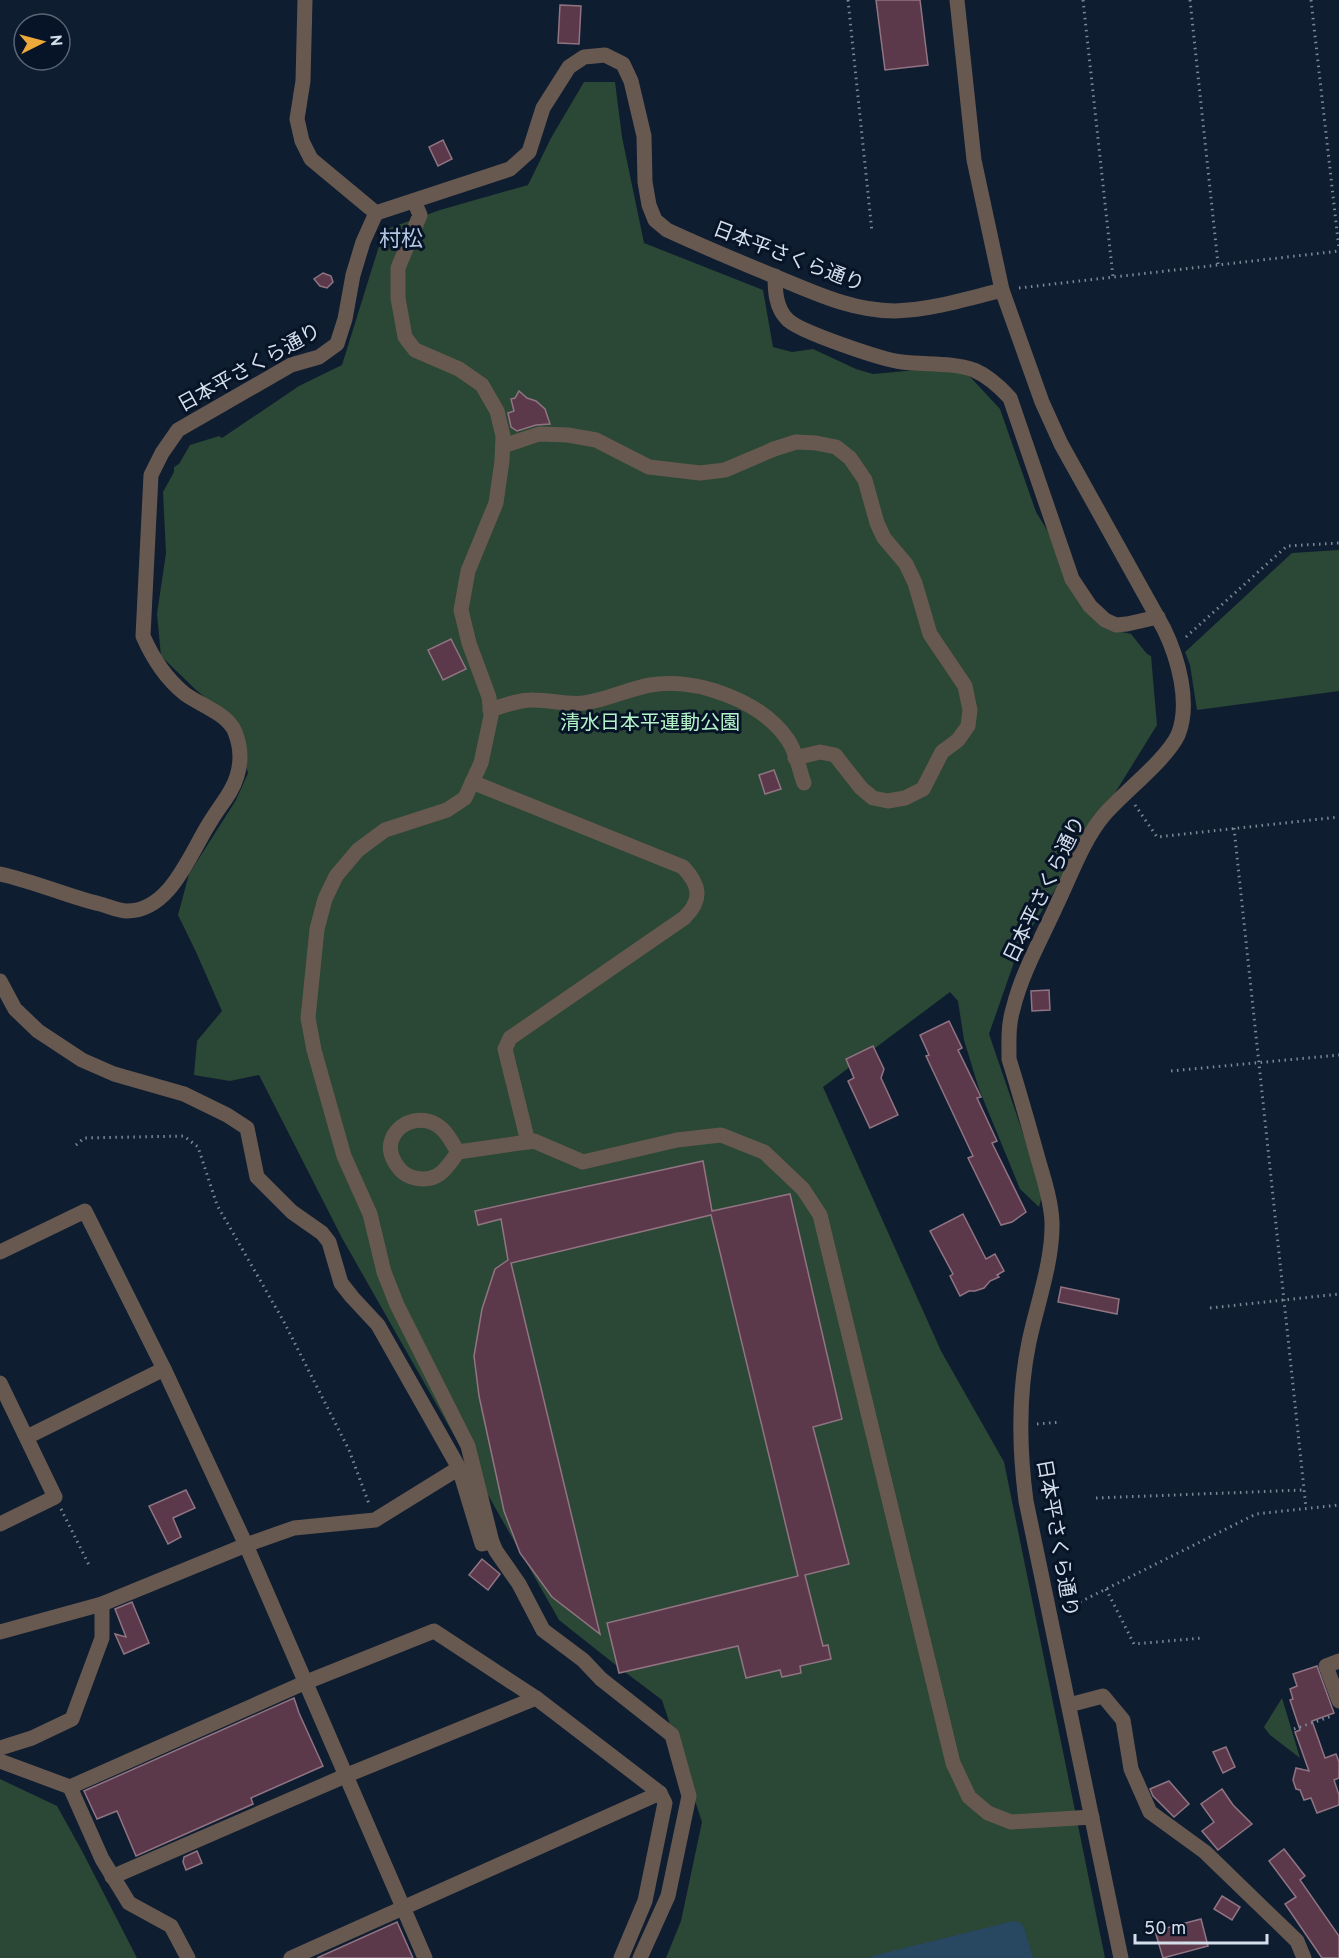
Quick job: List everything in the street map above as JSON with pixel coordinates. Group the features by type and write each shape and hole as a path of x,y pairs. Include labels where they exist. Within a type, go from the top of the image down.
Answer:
{"street":[{"path":"305,0 303,81 297,119 302,141 311,159 376,213"},
{"path":"957,0 974,160 1002,290"},
{"name":"日本平さくら通り","path":"0,874 126,911 145,908 160,898 184,870 212,819 230,795 237,777 241,754 234,729 215,711 186,695 168,679 153,659 144,636 151,475 162,453 178,430 291,365 319,357 337,344 345,319 353,275 363,242 376,213 510,168 529,152 543,108 569,67 585,57 605,55 623,64 631,81 644,136 645,182 649,205 655,220 667,230 829,298 852,305 894,310 925,309 1002,290 1042,402 1060,444 1158,617 1173,648 1181,675 1183,707 1178,733 1168,751 1102,817 1083,849 1021,982 1012,1011 1008,1037 1009,1059 1048,1196 1052,1220 1051,1244 1028,1345 1022,1389 1021,1463 1026,1501 1121,1958"},
{"path":"414,201 420,215 398,268 398,298 405,337 415,350 459,369 482,386 497,411 503,436 496,503 468,571 461,610 469,643 489,697 490,716 481,763 465,798 447,810 385,830 358,850 336,876 325,898 317,928 308,1018 314,1050 344,1156 370,1214 384,1272 397,1305 468,1446 496,1551 519,1584 543,1630 583,1660 601,1679 672,1735 689,1796 668,1896 640,1958"},
{"path":"775,276 775,293 780,309 787,320 800,328 879,358 901,362 960,366 977,371 997,384 1010,398 1072,579 1090,606 1105,620 1116,625 1158,617"},
{"path":"503,446 539,434 568,435 596,440 648,467 700,473 725,470 796,442 836,447 850,458 865,480 877,524 884,538 906,564 915,583 930,634 966,686 970,710 968,726 958,740 942,752 923,789 905,798 888,801 873,798 861,788 835,754 820,752 795,758"},
{"path":"490,710 533,700 584,703 652,685 698,685 725,694 753,708 777,725 790,742 804,783"},
{"path":"472,782 683,867 694,879 698,893 693,910 684,918 510,1038 506,1049 528,1142"},
{"path":"0,981 15,1010 38,1031 82,1060 114,1074 184,1094 227,1114 247,1128 257,1177 292,1212 322,1233 329,1242 341,1282 378,1325 459,1468 482,1544 492,1542"},
{"path":"458,1152 443,1129 431,1121 416,1120 401,1126 392,1140 392,1155 398,1168 409,1177 425,1180 443,1173 458,1152 534,1141 583,1162 677,1140 721,1136 765,1152 803,1189 820,1215 953,1763 969,1797 988,1813 1011,1822 1092,1817"},
{"path":"0,1252 85,1211 164,1369 246,1545 425,1958"},
{"path":"27,1437 164,1369"},
{"path":"0,1383 56,1497 0,1524"},
{"path":"0,1632 102,1604 246,1545 294,1528 375,1520 459,1468"},
{"path":"0,1748 32,1738 72,1719 102,1638 102,1604"},
{"path":"0,1761 70,1787 304,1683 434,1631 536,1698 660,1793 665,1803 645,1901 621,1958"},
{"path":"1339,1661 1326,1666 1339,1701"},
{"path":"1069,1705 1103,1696 1123,1720 1131,1769 1150,1812 1205,1852 1297,1941 1304,1958"},
{"path":"112,1877 345,1776 536,1698"},
{"path":"70,1787 112,1877 129,1903 171,1926 188,1958"},
{"path":"291,1958 660,1793"}],"path":[{"path":"848,0 872,232"},
{"path":"1083,0 1113,277"},
{"path":"1190,0 1218,264"},
{"path":"1002,290 1339,250 1311,0"},
{"path":"1173,648 1287,546 1339,543"},
{"path":"1126,791 1157,837 1339,817"},
{"path":"1234,828 1306,1508"},
{"path":"1171,1071 1339,1055"},
{"path":"76,1145 84,1138 184,1136 198,1147 217,1205 284,1322 349,1450 375,1520"},
{"path":"1210,1308 1339,1294"},
{"path":"1020,1425 1061,1422"},
{"path":"1096,1498 1304,1490"},
{"path":"56,1497 88,1565"},
{"path":"1050,1617 1256,1514 1339,1505"},
{"path":"1106,1589 1134,1644 1202,1638"},
{"path":"1294,1729 1339,1713"}],"green space":[{"name":"清水日本平運動公園","path":"584,82 615,82 622,137 644,243 763,290 773,347 792,352 813,349 856,369 873,374 960,366 1000,409 1036,512 1047,530 1077,596 1109,629 1131,634 1151,656 1157,725 1019,948 989,1034 1043,1192 1039,1207 1020,1189 979,1089 964,1040 958,1001 950,992 823,1087 941,1351 1004,1462 1105,1958 666,1958 681,1921 702,1822 662,1700 625,1672 619,1673 617,1666 559,1620 342,1238 259,1075 230,1081 194,1075 197,1041 222,1011 178,915 189,874 236,800 248,773 234,722 161,656 157,614 166,553 163,492 174,472 174,467 179,464 190,445 219,436 222,438 299,386 342,365 384,230 440,210 528,185 551,138"},
{"path":"1339,550 1339,691 1197,710 1190,665 1185,652 1292,553"},
{"path":"1282,1698 1300,1758 1270,1735 1264,1727"},
{"path":"0,1779 57,1806 137,1958 0,1958"}],"water":[{"path":"1013,1921 1021,1923 1024,1927 1033,1958 871,1958 872,1956"}],"building":[{"path":"876,0 920,0 928,65 885,70"},
{"path":"560,5 581,6 579,44 558,43"},
{"path":"443,140 452,159 438,166 429,147"},
{"path":"323,273 331,276 333,282 327,288 320,286 314,279"},
{"path":"519,391 545,409 550,424 536,425 517,431 511,427 508,413 514,411 511,399 515,398"},
{"path":"451,639 466,669 443,680 428,650"},
{"path":"774,770 781,789 765,794 759,775"},
{"path":"1049,990 1050,1010 1032,1011 1031,991"},
{"path":"949,1021 962,1048 958,1050 981,1097 977,1098 997,1141 992,1143 1026,1212 1012,1222 1001,1225 968,1158 973,1156 926,1056 929,1055 920,1035"},
{"path":"873,1046 884,1069 881,1078 898,1115 870,1128 848,1081 854,1078 846,1059"},
{"path":"703,1161 712,1211 790,1194 842,1419 813,1427 849,1564 805,1575 823,1646 828,1645 831,1659 800,1666 801,1673 782,1677 780,1670 746,1678 738,1646 619,1673 607,1623 798,1576 711,1215 511,1263 600,1634 552,1597 520,1553 504,1511 479,1396 474,1356 482,1309 495,1269 508,1260 501,1219 478,1225 475,1211"},
{"path":"963,1214 986,1259 995,1254 1004,1271 984,1288 969,1291 960,1296 950,1276 953,1274 930,1231"},
{"path":"1061,1287 1119,1299 1117,1314 1058,1302"},
{"path":"186,1490 195,1508 173,1518 181,1537 168,1544 149,1506"},
{"path":"482,1559 500,1574 488,1590 469,1575"},
{"path":"132,1602 149,1643 124,1654 115,1634 126,1637 115,1609"},
{"path":"1317,1666 1334,1713 1312,1721 1325,1758 1336,1754 1339,1762 1339,1778 1334,1780 1339,1795 1339,1805 1317,1813 1311,1798 1304,1800 1293,1780 1296,1768 1309,1771 1295,1732 1300,1730 1290,1700 1293,1699 1290,1689 1297,1686 1293,1674"},
{"path":"294,1698 323,1766 251,1798 253,1804 136,1856 117,1811 97,1819 84,1791"},
{"path":"1226,1747 1235,1767 1223,1773 1213,1752"},
{"path":"1169,1781 1189,1804 1174,1817 1153,1796 1150,1789"},
{"path":"1222,1789 1233,1805 1252,1824 1218,1850 1202,1831 1214,1822 1201,1804"},
{"path":"1284,1849 1305,1876 1300,1880 1339,1936 1339,1958 1322,1958 1285,1904 1296,1897 1269,1861"},
{"path":"197,1851 202,1863 186,1870 184,1857"},
{"path":"1222,1896 1240,1907 1232,1920 1214,1909"},
{"path":"1201,1919 1208,1946 1163,1958 1155,1931"},
{"path":"397,1922 413,1958 317,1958"}],"district":[{"name":"村松","path":"401,238"}]}
